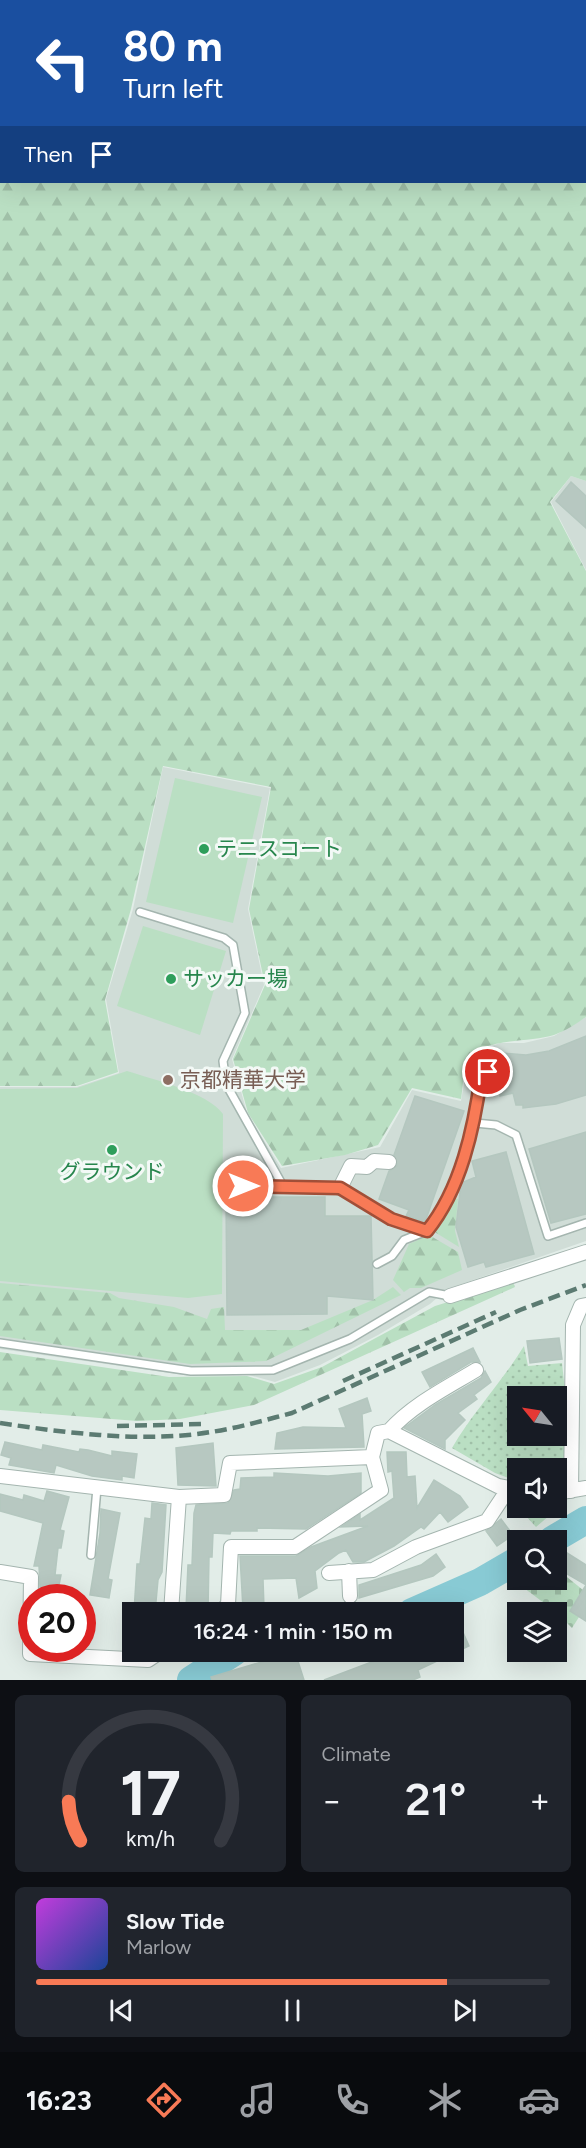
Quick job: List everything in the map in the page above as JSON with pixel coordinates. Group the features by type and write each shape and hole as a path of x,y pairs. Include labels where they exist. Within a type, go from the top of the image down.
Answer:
{"street":[{"path":"340,1188 351,1166 367,1167 374,1161 388,1162"},
{"path":"450,1296 586,1252"},
{"path":"571,1491 573,1325 581,1306 586,1305"},
{"path":"390,1431 433,1395 476,1370"},
{"path":"228,1602 231,1547 295,1547 381,1490 372,1457 378,1433 390,1431 498,1486 507,1488"},
{"path":"0,1476 179,1497 224,1495 230,1463 372,1457"},
{"path":"567,1492 586,1488"},
{"path":"329,1573 373,1570 416,1547 487,1521 507,1496"},
{"path":"172,1602 179,1497"},
{"path":"349,1571 350,1596"},
{"path":"0,1572 31,1577 30,1654 122,1659"}],"lane":[{"path":"140,912 224,938 233,945 245,1013 223,1061 226,1084 283,1186"},
{"path":"377,1264 392,1256 404,1240 427,1231 436,1219 455,1180 475,1123 481,1076 488,1072 494,1074"},
{"path":"475,1123 496,1125 516,1135 548,1236 586,1223"},
{"path":"223,1186 340,1188 391,1219 427,1231"},
{"path":"0,1343 191,1371 273,1370 350,1339 429,1292 450,1296"},
{"path":"91,1556 97,1488"}],"shaded area":[{"path":"571,476 586,481 586,570 551,502"},
{"name":"京都精華大学","path":"163,767 270,788 248,909 264,985 232,1059 247,1113 281,1168 380,1147 412,1090 461,1101 468,1061 483,1049 500,1043 524,1043 554,1036 586,1017 586,1241 447,1289 430,1304 378,1335 320,1365 275,1382 249,1375 191,1376 0,1349 0,1087 77,1087 119,1073 106,999 133,909"}],"green space":[{"path":"0,183 586,183 586,481 571,476 550,502 586,571 586,1017 554,1035 482,1048 467,1062 461,1099 412,1088 378,1145 345,1155 282,1166 248,1113 233,1059 265,985 249,909 271,787 163,766 131,909 105,1000 118,1072 77,1086 0,1086"},
{"name":"テニスコート","path":"175,778 262,797 233,923 146,902"},
{"name":"サッカー場","path":"143,926 226,951 200,1035 117,1006"},
{"name":"グラウンド","path":"127,1071 193,1093 216,1106 223,1114 222,1294 188,1298 0,1281 0,1089 77,1088"},
{"path":"452,1197 458,1199 455,1231 459,1247 433,1231 443,1219"},
{"path":"429,1235 458,1252 462,1270 421,1288 410,1288 404,1292 393,1280 409,1244"},
{"path":"513,1282 515,1287 254,1405 180,1419 137,1421 0,1410 0,1352 169,1377 247,1376 274,1384 322,1367 435,1306"},
{"path":"0,1283 110,1293 119,1298 174,1307 207,1319 211,1309 224,1307 225,1330 301,1330 373,1300 393,1287 401,1295 266,1361 190,1364 0,1336"},
{"path":"524,1346 528,1366 562,1363 564,1386 507,1386 507,1446 567,1446 566,1458 507,1458 507,1477 495,1473 452,1448"},
{"path":"528,1518 547,1518 536,1527"},
{"path":"567,1577 583,1590 570,1611 579,1617 572,1628 567,1623 567,1602 543,1602 527,1590 567,1590"}],"building":[{"path":"571,482 586,496 586,528 556,501"},
{"path":"586,1036 586,1095 556,1104 523,1108 523,1105 516,1105 513,1093 500,1096 502,1053 526,1055 549,1051"},
{"path":"415,1096 464,1111 425,1222 406,1216 409,1210 379,1199 389,1171 397,1166 394,1155"},
{"path":"586,1132 586,1214 551,1223 529,1149"},
{"path":"506,1152 534,1254 486,1267 484,1262 468,1267 456,1227 461,1183 476,1177 472,1161"},
{"path":"226,1197 325,1197 325,1216 371,1216 373,1300 327,1296 327,1314 227,1315"},
{"path":"559,1338 562,1359 530,1363 527,1341"},
{"path":"473,1348 480,1362 471,1362 430,1387 422,1372"},
{"path":"485,1371 491,1382 474,1395 477,1399 458,1413 465,1420 445,1440 445,1449 404,1428 435,1405 481,1378"},
{"path":"367,1398 371,1411 362,1414 364,1447 275,1449 277,1433 303,1427 346,1428 339,1409"},
{"path":"5,1442 42,1450 43,1445 79,1452 80,1449 88,1450 112,1456 112,1451 137,1454 134,1478 122,1476 122,1480 92,1476 56,1465 54,1473 9,1465 11,1458 1,1455"},
{"path":"213,1443 216,1486 178,1485 176,1448"},
{"path":"387,1452 406,1452 407,1477 415,1476 417,1508 434,1480 460,1496 468,1507 448,1522 440,1512 424,1529 421,1527 394,1546 364,1562 353,1562 346,1550 339,1553 315,1571 317,1588 299,1598 296,1578 263,1579 264,1602 243,1602 240,1556 296,1556 311,1547 368,1526 341,1527 360,1514 360,1520 394,1498 392,1471 388,1472"},
{"path":"274,1473 328,1476 361,1473 361,1493 306,1529 257,1528 257,1531 213,1533 212,1557 209,1557 208,1602 186,1602 188,1565 192,1565 196,1505 228,1503 234,1490 240,1489 241,1478 274,1477"},
{"path":"47,1491 69,1497 60,1530 64,1531 61,1548 58,1548 55,1575 61,1575 59,1584 40,1584 39,1566 34,1566 43,1523 0,1511 0,1494 23,1500 24,1495 44,1501"},
{"path":"152,1503 166,1505 162,1572 158,1580 156,1602 135,1602 137,1564 140,1564 145,1518 151,1519"},
{"path":"101,1509 120,1513 108,1579 112,1580 109,1598 96,1596 96,1584 92,1584 100,1533"},
{"path":"501,1519 509,1530 507,1530 507,1539 497,1546 486,1531"},
{"path":"567,1553 586,1565 586,1585 567,1574"},
{"path":"436,1554 445,1567 433,1576 359,1598 359,1585 421,1565"},
{"path":"586,1585 586,1621 570,1611"},
{"path":"464,1635 469,1646 464,1648"},
{"path":"261,1662 298,1662 304,1680 212,1680 211,1677"},
{"path":"372,1662 435,1662 418,1670 420,1677 413,1680 324,1680"}],"waterway":[{"path":"567,1531 586,1520"},
{"path":"435,1602 480,1582 507,1566"},
{"path":"191,1680 219,1662"}],"railway":[{"path":"0,1423 133,1437 186,1435 241,1426 292,1413 520,1310 586,1285"},
{"path":"343,1381 496,1312"},
{"path":"117,1426 204,1424"}],"place":[{"name":"テニスコート","path":"204,849"},
{"name":"サッカー場","path":"171,979"},
{"name":"京都精華大学","path":"168,1080"},
{"name":"グラウンド","path":"112,1150"}],"route":[{"path":"243,1186 340,1188 391,1219 427,1231 436,1219 455,1180 475,1123 481,1076 488,1072"}]}
